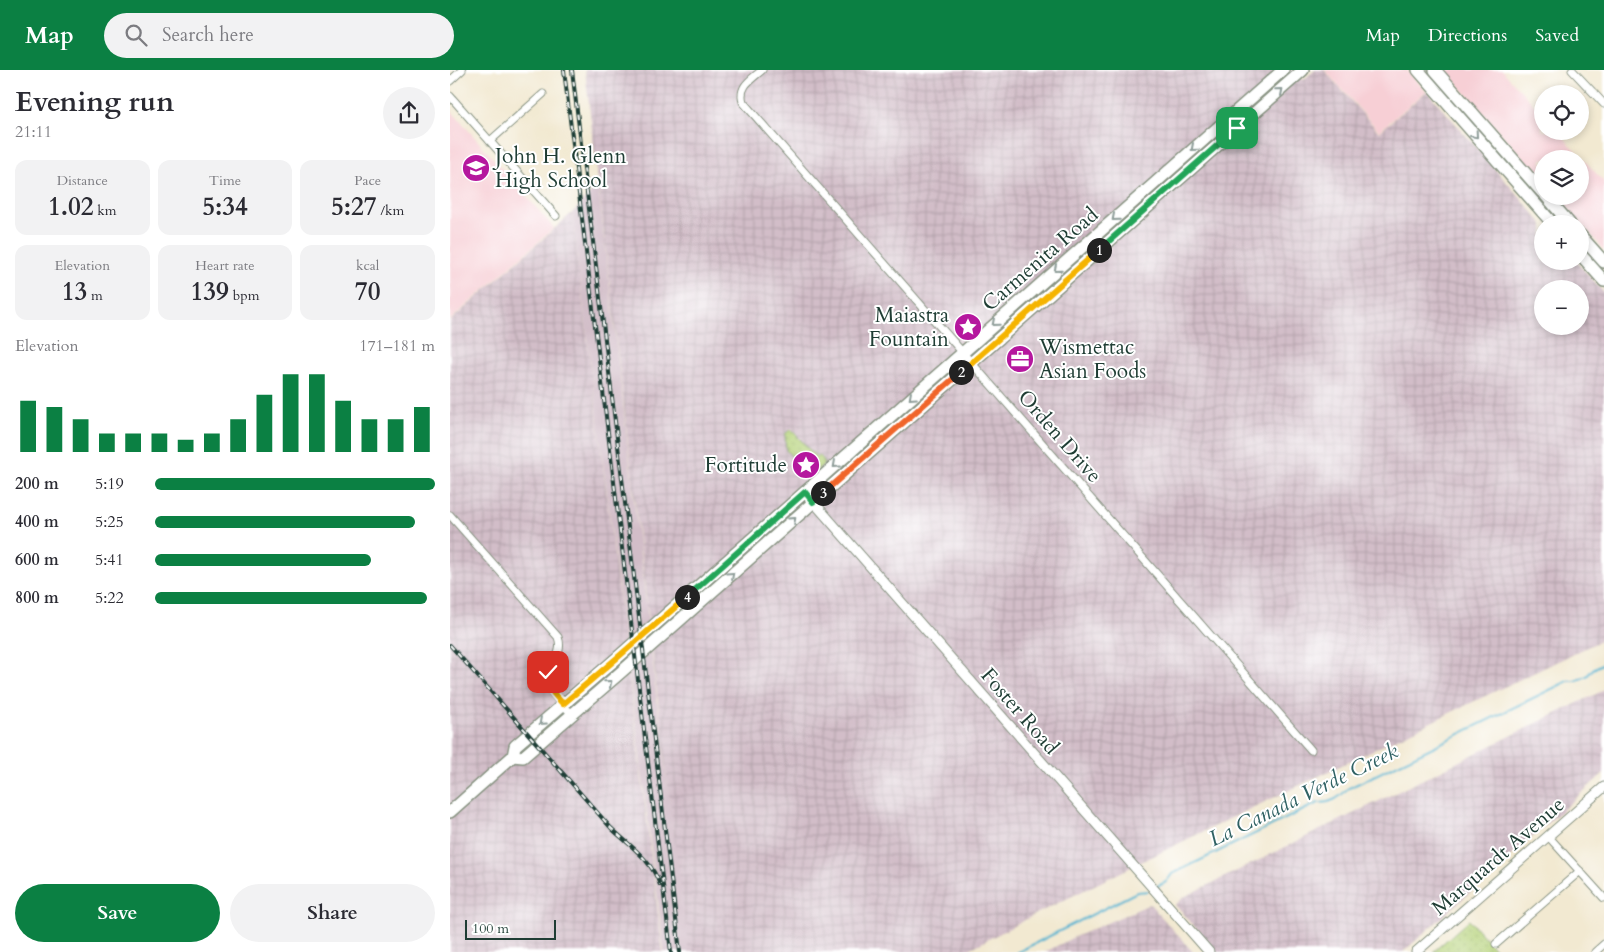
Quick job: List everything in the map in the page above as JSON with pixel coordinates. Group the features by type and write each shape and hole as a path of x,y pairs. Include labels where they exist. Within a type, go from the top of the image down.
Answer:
{"main road":[{"name":"Carmenita Road","path":"514,756 514,746 617,658 1283,70"},
{"name":"Carmenita Road","path":"450,812 514,756 523,757 676,625 1303,70"},
{"path":"1418,70 1545,215"},
{"path":"1435,70 1534,183"},
{"path":"1554,205 1562,215"},
{"path":"1090,240 1099,250"},
{"path":"1589,245 1604,262"},
{"path":"1589,264 1604,281"}],"street":[{"path":"450,81 462,70"},
{"name":"Orden Drive","path":"762,70 744,86 741,93 743,102 1311,750"},
{"path":"1572,70 1604,104"},
{"path":"490,141 543,94"},
{"path":"450,96 556,216"},
{"name":"Foster Road","path":"805,492 1209,952"},
{"path":"450,515 558,637 560,648 546,679 549,687 572,714"},
{"name":"Marquardt Avenue","path":"1416,952 1604,786"},
{"path":"1548,836 1604,898"},
{"path":"1496,944 1580,871"},
{"path":"1595,952 1604,944"}],"shaded area":[{"path":"585,70 1293,70 1303,80 1315,70 1324,70 1379,132 1427,91 1535,215 1534,270 1584,270 1604,293 1604,639 1192,837 964,952 687,952"},
{"path":"1325,70 1407,70 1426,91 1379,131"},
{"path":"1445,70 1502,70 1534,105 1534,140 1566,140 1575,150 1534,150 1534,171"},
{"name":"John H. Glenn High School","path":"450,109 554,228 450,320"},
{"path":"1589,165 1604,182 1604,250 1589,233 1589,215 1574,215 1565,205 1589,205"},
{"path":"598,185 659,716 689,952 664,952 572,213"},
{"path":"572,213 663,952 450,952 450,321"},
{"path":"1604,690 1604,773 1403,952 1217,952 1175,905 1184,897"},
{"path":"1150,904 1193,952 1045,952 1072,938"}],"green space":[{"path":"791,429 816,457 819,455 823,459 824,464 811,476 802,476 797,470 795,460 786,450 785,434"},
{"path":"1469,920 1498,952 1433,952"}],"waterway":[{"name":"La Canada Verde Creek","path":"1156,887 1166,882 1172,874 1318,803 1334,800 1347,789 1568,681 1575,681 1587,676 1593,669 1604,663"},
{"name":"La Canada Verde Creek","path":"1018,952 1137,892 1149,891"}],"railway":[{"path":"564,70 671,952"},
{"path":"572,70 680,952"},
{"path":"450,645 611,828 646,860 660,885"}],"place":[{"name":"John H. Glenn High School","path":"476,168"},
{"name":"Maiastra Fountain","path":"968,327"},
{"name":"Wismettac Asian Foods","path":"1020,359"},
{"name":"Fortitude","path":"806,465"}],"route":[{"path":"548,672 546,679 549,687 563,704 805,492 813,502 1237,128"}]}
